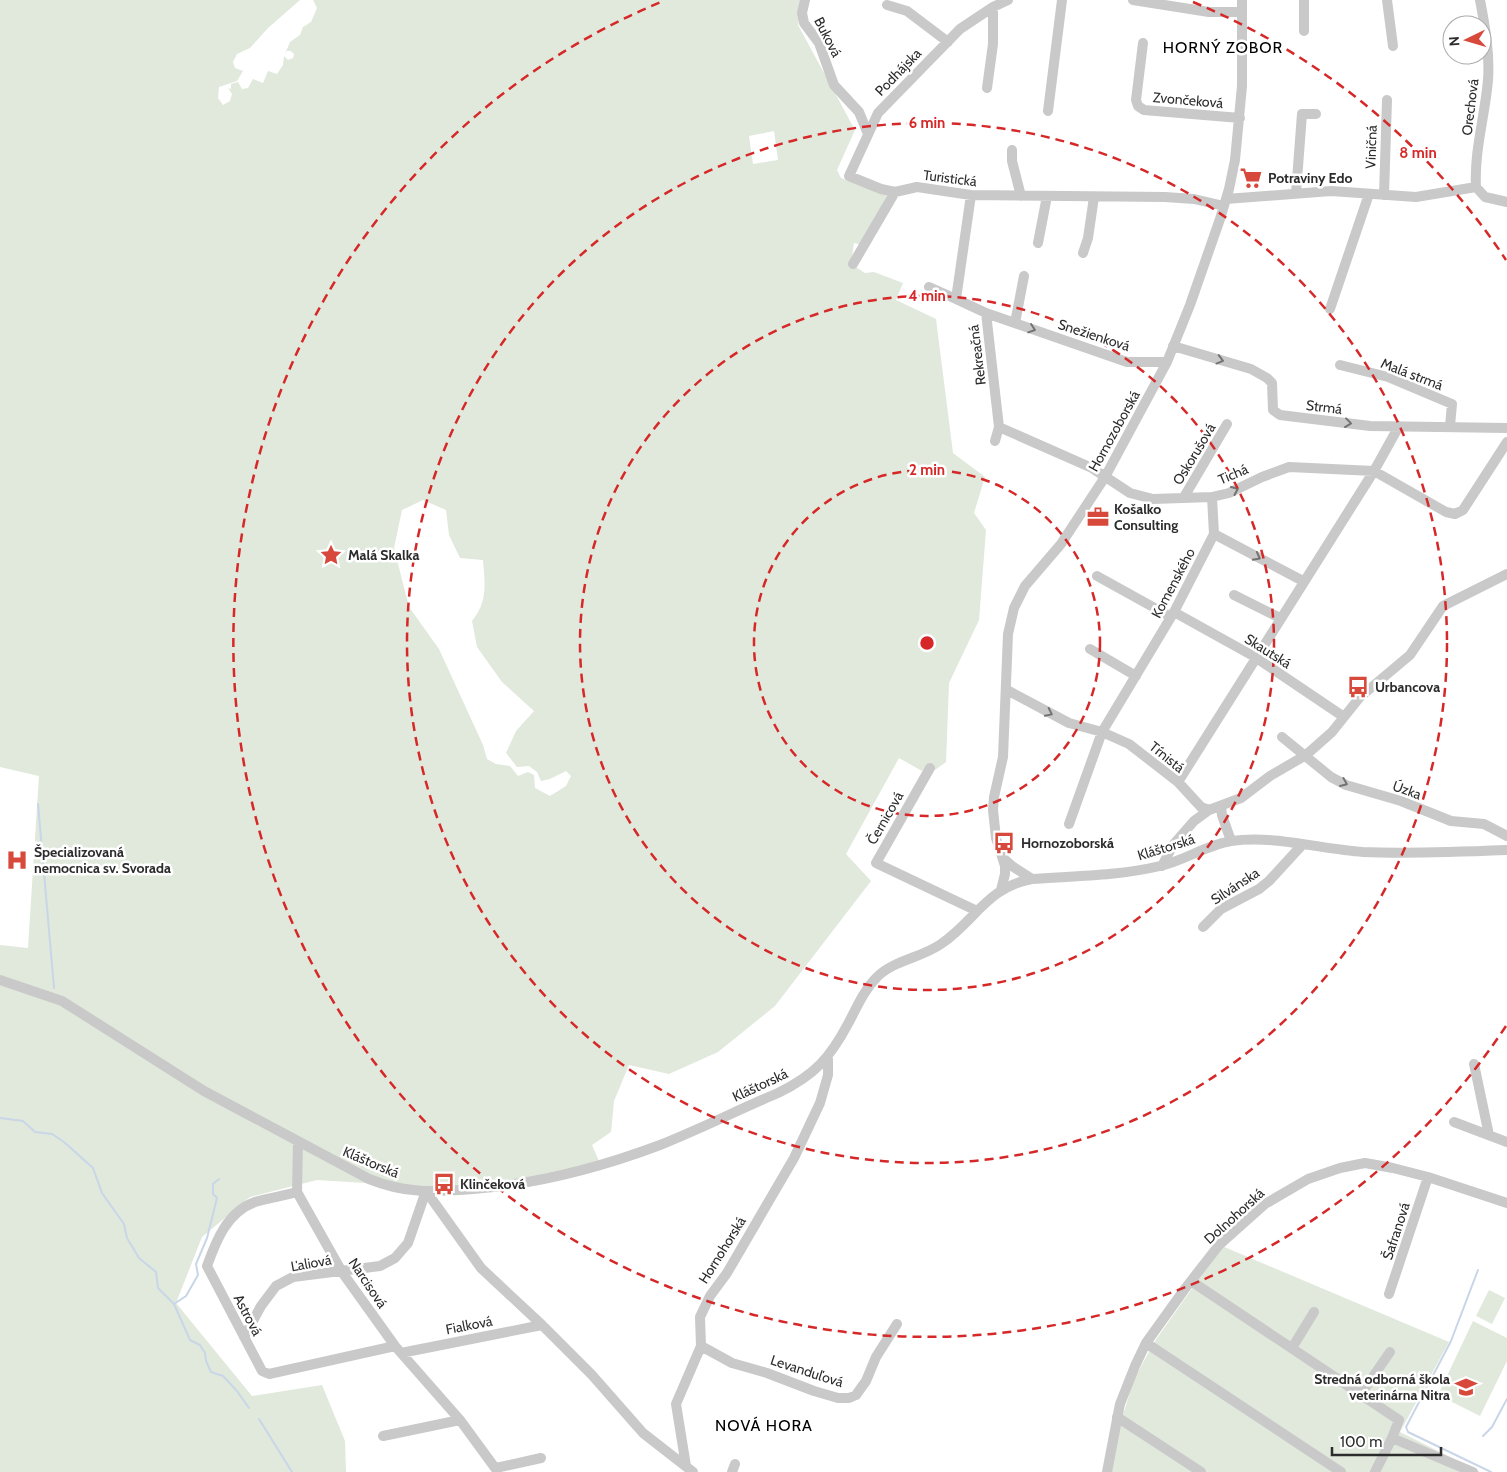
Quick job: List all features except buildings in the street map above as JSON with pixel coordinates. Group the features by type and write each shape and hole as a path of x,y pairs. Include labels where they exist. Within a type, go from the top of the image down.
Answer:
{"street":[{"name":"Buková","path":"805,0 802,13 804,23 819,43 834,85 859,112 868,134"},
{"name":"Podhájska","path":"849,176 878,113 960,29 993,7 1008,0"},
{"path":"1048,111 1062,0"},
{"path":"1134,0 1209,12 1242,12"},
{"name":"Hornozoborská","path":"1000,890 1005,874 1004,858 996,838 993,810 1003,757 1008,634 1014,608 1024,586 1061,544 1105,477 1167,362 1190,305 1225,203 1235,160 1240,118 1242,0"},
{"path":"1304,0 1304,31"},
{"path":"1387,0 1392,46"},
{"name":"Orechová","path":"1476,187 1476,171 1488,78 1486,33 1480,0"},
{"path":"887,5 907,11 948,42"},
{"path":"986,88 993,44 993,7"},
{"name":"Zvončeková","path":"1143,43 1136,100 1138,106 1144,110 1240,118"},
{"name":"Viničná","path":"1384,195 1386,100"},
{"path":"1296,193 1302,114 1316,114"},
{"path":"1012,150 1014,169 1021,196"},
{"name":"Turistická","path":"849,176 895,192 917,187 971,195 1094,198 1164,197 1225,203 1296,193 1332,191 1416,196 1476,187"},
{"path":"1476,187 1485,197 1507,202"},
{"path":"853,264 895,192"},
{"path":"1330,309 1369,194"},
{"path":"956,299 971,195"},
{"path":"1038,243 1047,196"},
{"path":"1083,253 1088,238 1094,198"},
{"path":"1015,323 1024,276"},
{"name":"Rekreačná","path":"929,288 986,313 999,427 995,441"},
{"name":"Snežienková","path":"986,313 1128,362 1167,362"},
{"name":"Strmá","path":"1173,346 1251,369 1267,378 1272,383 1273,410 1280,415 1370,426 1507,428"},
{"name":"Malá strmá","path":"1340,365 1388,377 1452,404 1450,426"},
{"name":"Oskorušová","path":"1184,497 1227,424"},
{"path":"1178,782 1374,471 1398,426"},
{"path":"999,427 1092,468 1105,477"},
{"path":"1374,471 1446,512 1455,514 1463,510 1507,442"},
{"name":"Tichá","path":"1105,477 1130,492 1154,499 1212,497 1229,493 1262,477 1289,467 1374,471"},
{"path":"1212,497 1214,534 1303,581"},
{"name":"Komenského","path":"1102,732 1173,614 1214,534"},
{"path":"1162,866 1178,839 1194,821 1209,810 1241,798 1270,776 1306,755 1332,732 1360,697 1410,655 1443,606 1507,574"},
{"name":"Skautská","path":"1097,576 1255,658 1344,717"},
{"path":"1234,595 1280,618"},
{"path":"1090,649 1136,676"},
{"name":"Tŕnistá","path":"1006,690 1069,723 1102,732 1129,744 1178,782 1201,807 1209,810"},
{"path":"1069,824 1102,732"},
{"name":"Úzka","path":"1282,737 1331,777 1346,785 1401,801 1451,822 1484,824 1507,836"},
{"name":"Černicová","path":"930,768 876,863 977,911"},
{"path":"1221,806 1222,815 1231,841"},
{"name":"Kláštorská","path":"0,980 62,1001 204,1091 369,1179 388,1187 408,1191 463,1190 522,1184 579,1172 660,1145 778,1093 802,1080 828,1058 866,991 878,976 893,966 930,951 941,944 1000,890 1014,882 1131,872 1162,866 1231,841 1269,841 1378,852 1507,850"},
{"name":"Silvánska","path":"1203,927 1222,909 1259,889 1269,881 1302,845"},
{"path":"1004,858 1012,866 1032,879"},
{"name":"Hornohorská","path":"689,1469 676,1404 701,1346 700,1318 710,1296 728,1273 794,1158 820,1103 828,1075 828,1058"},
{"path":"1474,1064 1489,1135"},
{"path":"1454,1122 1507,1142"},
{"path":"297,1192 298,1142"},
{"name":"Dolnohorská","path":"1107,1472 1120,1404 1146,1343 1191,1280 1219,1245 1265,1204 1308,1179 1340,1168 1365,1163 1428,1177 1507,1203"},
{"name":"Šafranová","path":"1389,1294 1428,1177"},
{"path":"426,1191 482,1268 592,1375 643,1432 689,1469"},
{"name":"Ľaliová","path":"244,1337 276,1286 293,1277 380,1266 395,1258 408,1243 426,1191"},
{"name":"Astrová","path":"269,1374 262,1371 206,1266 224,1227 237,1213 254,1203 297,1192"},
{"name":"Narcisová","path":"297,1192 342,1272 398,1350 460,1420 497,1470 541,1458"},
{"path":"1191,1280 1399,1420 1375,1472"},
{"path":"1292,1348 1314,1312"},
{"name":"Levanduľová","path":"701,1346 732,1363 767,1372 814,1391 838,1398 848,1398 856,1395 866,1381 876,1358 897,1324"},
{"name":"Fialková","path":"269,1374 542,1325"},
{"path":"1146,1343 1341,1472"},
{"path":"1361,1394 1390,1352"},
{"path":"1117,1417 1201,1472"},
{"path":"383,1436 460,1420"},
{"path":"1392,1438 1473,1472"}],"shaded area":[{"path":"0,0 300,0 268,28 250,48 237,54 233,62 235,68 243,71 237,81 219,87 218,98 223,105 230,101 232,94 228,88 231,89 231,84 238,82 242,89 248,88 253,79 263,83 268,71 277,74 283,65 284,56 288,60 293,58 294,54 291,51 287,51 285,54 290,42 300,35 303,27 311,22 317,8 313,0 802,0 798,25 855,130 837,170 841,178 887,195 862,245 854,243 851,264 865,273 874,272 903,283 896,300 936,319 953,453 985,477 974,513 986,530 979,620 949,683 946,762 935,770 927,765 922,771 899,758 846,854 871,881 775,1006 718,1052 669,1074 629,1065 614,1101 611,1132 592,1145 599,1161 548,1176 459,1189 317,1180 250,1197 202,1237 176,1303 252,1396 322,1385 345,1441 346,1472 0,1472 0,945 28,948 39,776 0,767","holes":["774,131 778,160 753,164 749,136","423,500 446,510 449,535 460,558 483,560 485,585 483,599 472,621 477,647 502,682 534,711 516,731 506,753 517,767 529,766 537,772 541,781 566,771 571,776 566,786 550,796 535,788 534,775 528,772 518,776 510,766 496,764 487,759 483,745 439,649 409,607 394,548 402,510"]},
{"path":"1222,1246 1449,1342 1400,1432 1480,1472 1109,1472 1117,1435 1134,1379 1155,1341"},
{"path":"1489,1290 1505,1298 1492,1324 1476,1316"},
{"path":"1473,1321 1507,1338 1507,1361 1480,1416 1438,1395"}],"waterway":[{"path":"38,804 54,988"},
{"path":"0,1118 23,1121 35,1132 52,1134 64,1142 93,1168 102,1193 124,1224 127,1238 139,1258 156,1272 158,1288 174,1304 190,1340 200,1345 205,1353 211,1372 223,1376 249,1408"},
{"path":"174,1304 186,1296 198,1275 196,1264 207,1238 217,1198 213,1194 213,1184 219,1179"},
{"path":"1478,1270 1451,1341 1406,1427 1408,1432 1491,1472"},
{"path":"1483,1436 1492,1427 1507,1399"},
{"path":"259,1419 292,1472"}],"place":[{"name":"Potraviny Edo","path":"1251,178"},
{"name":"Košalko Consulting","path":"1098,517"},
{"name":"Malá Skalka","path":"331,555"},
{"name":"Urbancova","path":"1358,687"},
{"name":"Hornozoborská","path":"1004,843"},
{"name":"Špecializovaná nemocnica sv. Svorada","path":"17,860"},
{"name":"Klinčeková","path":"444,1184"},
{"name":"Stredná odborná škola veterinárna Nitra","path":"1466,1387"}],"district":[{"name":"HORNÝ ZOBOR","path":"1223,47"},
{"name":"NOVÁ HORA","path":"764,1425"}]}
